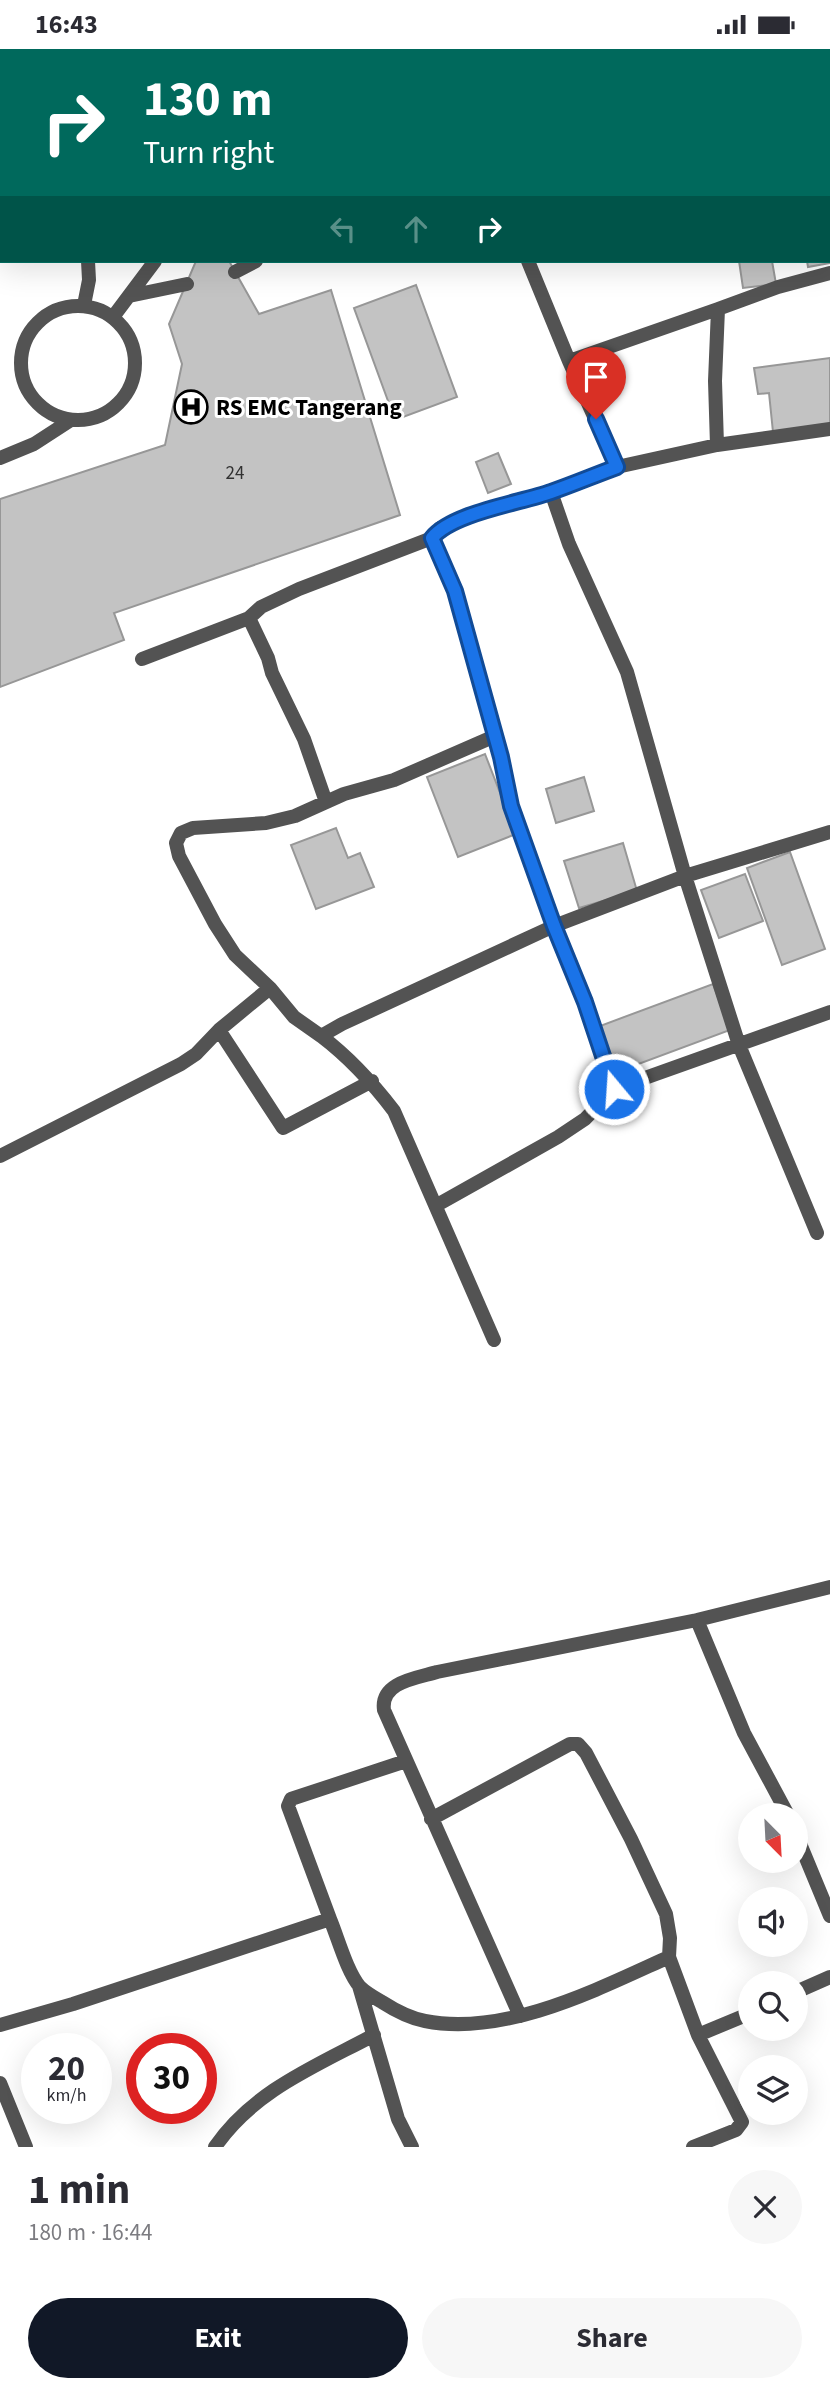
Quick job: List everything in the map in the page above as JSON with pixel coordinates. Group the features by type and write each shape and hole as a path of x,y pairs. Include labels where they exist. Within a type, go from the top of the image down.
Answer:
{"street":[{"path":"84,305 89,280 88,263"},
{"path":"113,317 154,263"},
{"path":"235,272 252,263"},
{"path":"529,263 617,467"},
{"path":"569,361 778,287 830,273"},
{"path":"130,296 187,284"},
{"path":"84,305 113,317 123,327 133,347 135,369 128,391 113,408 94,418 71,420 50,413 32,399 22,379 20,356 27,335 41,318 62,308 84,305"},
{"path":"717,446 715,381 718,309"},
{"path":"0,458 34,444 71,420"},
{"path":"142,659 249,618 261,607 299,589 432,538 440,528 494,508 551,492 617,467 717,446 830,429"},
{"path":"551,492 569,544 627,672 645,744 739,1045 817,1233"},
{"path":"432,538 455,591 495,736 511,806 554,926 585,1002 614,1089"},
{"path":"249,618 304,739 326,802"},
{"path":"495,736 394,780 344,794 295,816 266,824 192,828 181,833 176,842 178,856 215,925 235,955 270,988 294,1017 346,1055 372,1081 394,1111 495,1340"},
{"path":"321,1036 554,926 685,876 830,832"},
{"path":"0,1156 181,1064 195,1055 219,1030 270,988"},
{"path":"437,1205 567,1131 585,1119 614,1089 830,1012"},
{"path":"219,1030 283,1128"},
{"path":"285,1144 278,1131 372,1081"},
{"path":"520,2016 406,1761 383,1702 388,1693 399,1683 463,1667 696,1620 830,1587"},
{"path":"696,1620 744,1733 782,1803"},
{"path":"431,1819 570,1744 578,1744 586,1753 666,1914 670,1938 669,1957 698,2035 742,2122 736,2130 693,2147"},
{"path":"406,1761 291,1798 289,1806 330,1919 359,1986 398,2119 412,2147"},
{"path":"808,1863 830,1916"},
{"path":"0,2025 73,2004 330,1919"},
{"path":"359,1986 402,2014 426,2022 480,2022 520,2016 548,2007 669,1957"},
{"path":"808,1987 830,1977"},
{"path":"698,2035 738,2018"},
{"path":"215,2147 236,2120 276,2087 374,2035"},
{"path":"0,2083 26,2147"}],"building":[{"name":"RS EMC Tangerang","path":"195,263 230,263 259,314 331,290 400,515 114,613 124,640 0,687 0,499 165,445 182,364 169,324"},
{"path":"739,263 772,263 776,284 743,288"},
{"path":"807,263 830,263 808,267"},
{"path":"416,285 457,397 395,420 354,308"},
{"path":"830,358 830,425 773,432 769,393 758,394 754,368"},
{"path":"498,453 511,484 488,493 476,462"},
{"path":"485,754 516,834 458,857 427,777"},
{"path":"584,777 594,811 556,823 546,789"},
{"path":"336,828 348,858 360,853 374,887 316,909 291,845"},
{"path":"623,843 637,891 579,908 564,861"},
{"path":"790,852 825,949 782,965 747,868"},
{"path":"745,874 763,921 719,938 701,890"},
{"path":"713,984 730,1030 617,1072 600,1026"}],"place":[{"name":"RS EMC Tangerang","path":"191,407"}],"route":[{"path":"596,419 617,467 551,492 494,508 440,528 432,538 455,591 501,757 511,806 554,926 585,1002 614,1089"}]}
